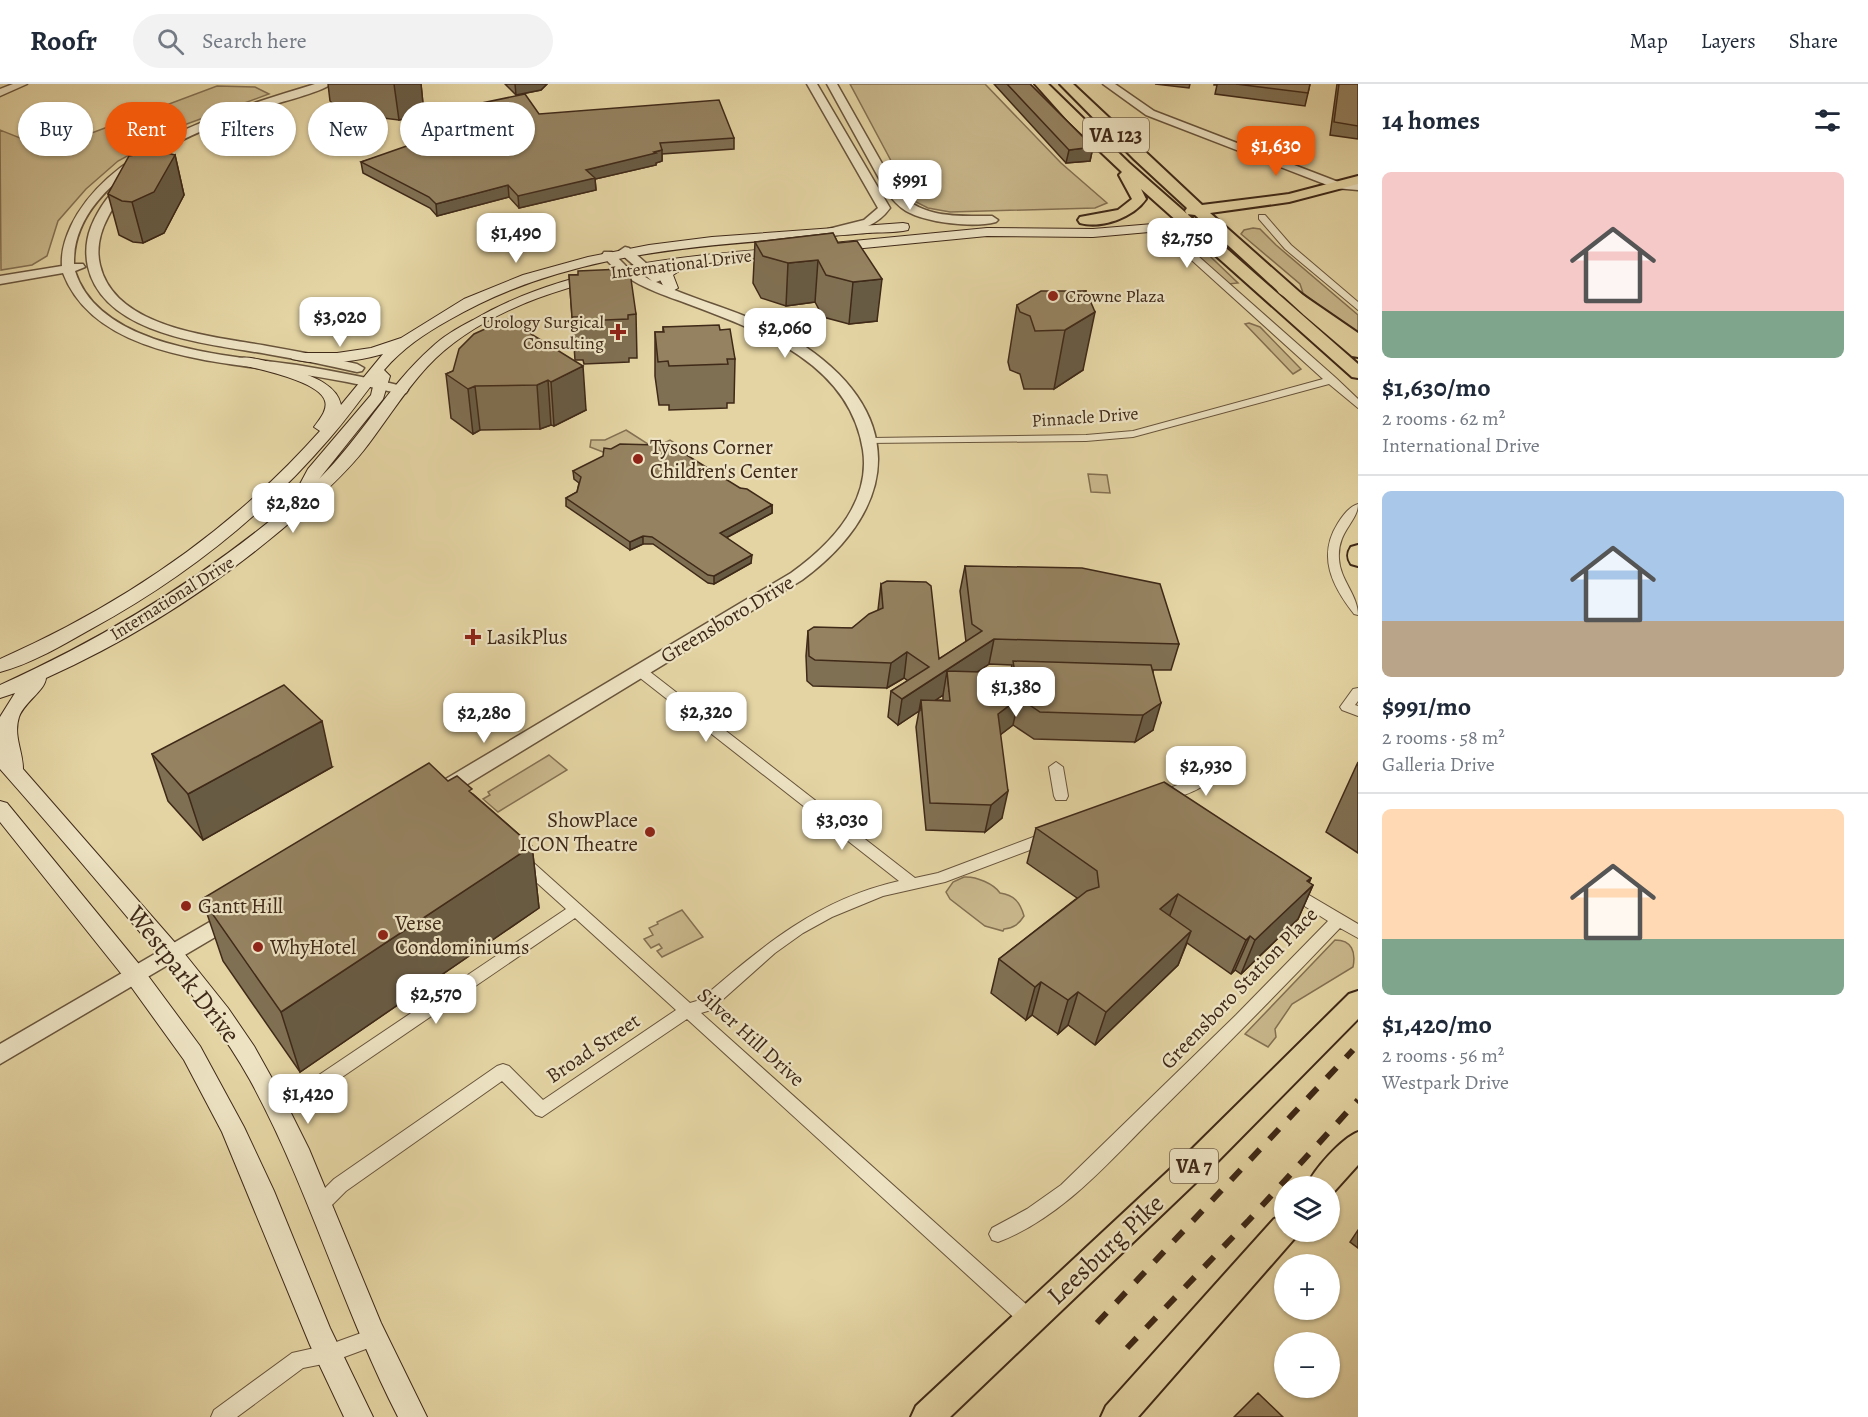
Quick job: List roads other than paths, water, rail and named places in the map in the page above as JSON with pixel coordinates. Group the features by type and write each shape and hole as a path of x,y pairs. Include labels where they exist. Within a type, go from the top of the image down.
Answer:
{"main road":[{"name":"VA 123","path":"1041,84 1111,154 1271,299 1358,373"},
{"name":"VA 123","path":"1066,84 1117,135 1286,290 1358,352"},
{"path":"1085,220 1127,211 1133,208 1139,199 1132,183 1111,154"},
{"path":"624,260 770,244 814,233 992,220 1085,220 1176,213 1289,198 1338,186 1357,185"},
{"path":"815,249 980,233 1093,233 1240,220 1310,208 1357,185"},
{"name":"International Drive","path":"0,666 46,645 140,594 218,538 321,440 376,379 403,343 447,314 508,284 559,267 624,260 686,260 795,250"},
{"name":"International Drive","path":"0,692 55,667 126,629 194,587 258,542 343,464 459,321 496,301 532,286 624,260"},
{"path":"671,288 666,273 686,260"},
{"path":"1286,290 1358,340"},
{"path":"297,356 334,358 367,355 384,350 413,335"},
{"path":"244,361 313,382 326,390 333,402 330,416 299,463"},
{"path":"294,510 314,472 378,396 376,379"},
{"path":"1358,551 1358,560"},
{"path":"18,776 7,747 7,723 19,700 37,681 55,667"},
{"name":"Westpark Drive","path":"0,756 171,954 238,1041 276,1107 375,1337 413,1417"},
{"name":"Westpark Drive","path":"0,808 135,975 177,1031 213,1089 261,1191 328,1354 359,1417"},
{"name":"Leesburg Pike","path":"927,1417 1195,1165 1358,1002"},
{"path":"1330,1176 1358,1145"},
{"path":"1118,1417 1274,1240"}],"street":[{"path":"0,93 22,84"},
{"path":"326,84 205,126 165,144 135,163 94,197 84,211 73,233 68,269 74,287 88,305 128,333 183,351 376,379"},
{"path":"812,84 884,208 868,222 830,232"},
{"path":"832,84 901,203 932,216 992,220"},
{"path":"1108,84 1150,113 1338,186"},
{"path":"151,166 184,146 217,131 339,89"},
{"path":"1129,98 1357,185"},
{"path":"135,178 107,208 92,241 92,265 99,284 115,303 137,318 183,335 297,356 376,379 401,390"},
{"path":"1262,217 1288,247 1358,307"},
{"path":"1141,229 1156,230 1169,236 1358,405"},
{"name":"Greensboro Drive","path":"624,260 686,299"},
{"name":"Greensboro Drive","path":"423,802 449,796 640,671 762,599 822,557 846,531 862,506 871,476 870,441 863,418 851,397 819,364 787,342 660,290 624,260"},
{"path":"0,280 92,265"},
{"name":"Pinnacle Drive","path":"870,441 1086,438 1133,434 1332,380"},
{"path":"1358,507 1340,527 1335,539 1332,561 1343,591 1358,611"},
{"path":"640,671 914,885 950,875 1059,833"},
{"path":"1353,709 1358,692"},
{"path":"1150,801 1198,783 1206,775 1207,766"},
{"path":"1056,767 1061,796"},
{"path":"1167,795 1180,810"},
{"name":"Silver Hill Drive","path":"513,852 1029,1319"},
{"name":"Greensboro Station Place","path":"998,1234 1033,1215 1066,1191 1242,1020 1338,920 1281,883"},
{"name":"Broad Street","path":"319,1206 340,1185 503,1071 542,1110 688,1010 705,1005 770,950 818,918 881,891 914,885"},
{"path":"0,1055 253,904"},
{"path":"276,1107 304,1094 576,910"},
{"path":"1338,920 1358,932"},
{"path":"221,1417 299,1360 328,1354 375,1337"}],"railway":[{"path":"1097,1323 1353,1050"},
{"path":"1127,1348 1249,1220 1358,1100"}],"place":[{"name":"Crowne Plaza","path":"1053,296"},
{"name":"Urology Surgical Consulting","path":"618,332"},
{"name":"Tysons Corner Children's Center","path":"638,459"},
{"name":"LasikPlus","path":"473,637"},
{"name":"ShowPlace ICON Theatre","path":"650,832"},
{"name":"Gantt Hill","path":"186,906"},
{"name":"Verse Condominiums","path":"383,935"},
{"name":"WhyHotel","path":"258,947"}]}
